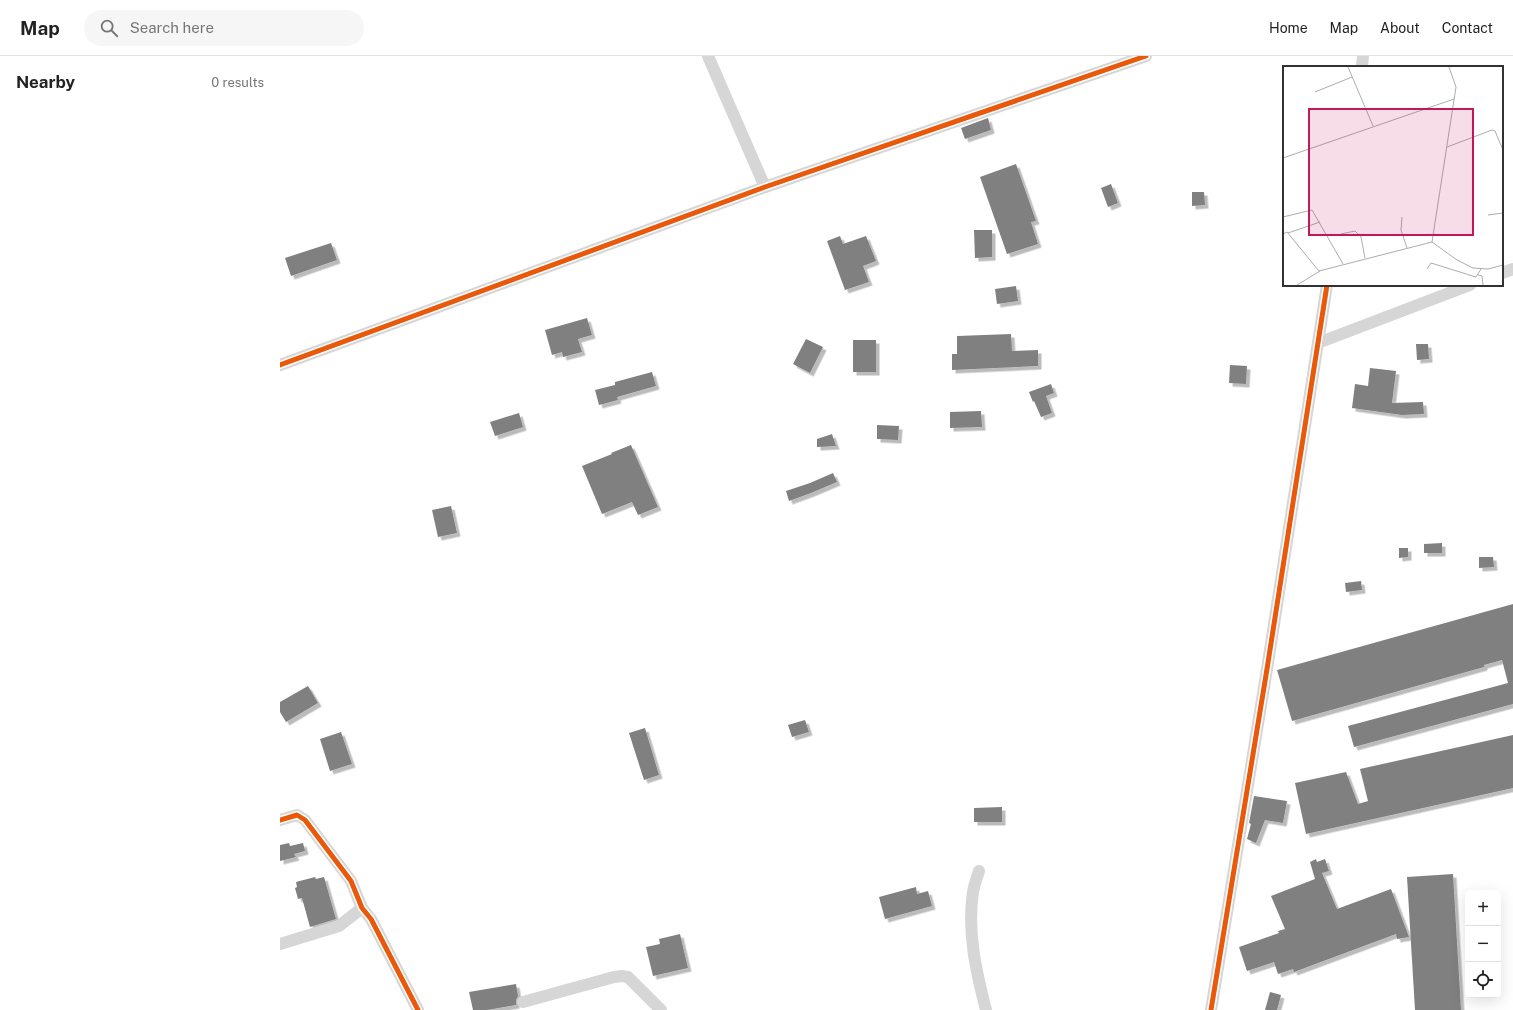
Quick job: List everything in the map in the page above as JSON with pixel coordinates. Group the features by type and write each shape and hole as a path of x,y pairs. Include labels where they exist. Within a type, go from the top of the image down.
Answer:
{"street":[{"path":"708,56 765,187"},
{"path":"280,365 765,187 1146,56"},
{"path":"1362,66 1363,56"},
{"path":"1503,273 1513,269"},
{"path":"1211,1010 1267,669 1327,286"},
{"path":"1318,343 1467,286"},
{"path":"280,820 297,815 305,820 351,881 362,908 371,919 418,1010"},
{"path":"980,872 973,891 972,942 975,967 986,1010"},
{"path":"280,944 339,926 362,908"},
{"path":"523,1002 622,976 628,977 661,1010"}],"building":[{"path":"988,118 991,130 965,139 961,128"},
{"path":"1016,164 1036,221 1031,222 1038,244 1007,254 980,177"},
{"path":"1111,184 1118,203 1108,207 1101,188"},
{"path":"1192,192 1204,192 1205,205 1192,206"},
{"path":"974,230 992,230 992,257 975,258"},
{"path":"840,236 843,244 866,236 876,261 863,266 869,282 845,290 827,241"},
{"path":"331,243 337,260 291,276 285,258"},
{"path":"1016,286 1018,301 997,304 995,289"},
{"path":"587,318 592,335 578,339 582,352 563,357 562,352 552,355 545,330"},
{"path":"1011,334 1012,351 1038,350 1038,366 952,370 952,354 957,354 957,336"},
{"path":"806,339 823,347 810,373 793,364"},
{"path":"853,340 876,340 876,372 853,372"},
{"path":"1416,344 1428,344 1429,359 1417,360"},
{"path":"1230,365 1247,366 1246,384 1229,383"},
{"path":"1370,368 1396,371 1392,403 1423,402 1424,414 1402,415 1352,408 1355,384 1368,386"},
{"path":"652,372 656,386 617,397 618,400 599,405 595,390 615,385 615,382"},
{"path":"1051,384 1054,393 1046,396 1052,413 1041,417 1029,392"},
{"path":"981,411 982,427 950,428 950,412"},
{"path":"519,413 523,427 495,436 490,422"},
{"path":"877,425 899,426 898,440 877,439"},
{"path":"832,434 836,446 817,447 817,439"},
{"path":"631,445 658,507 638,515 632,502 602,514 582,466"},
{"path":"833,473 837,482 789,501 786,491"},
{"path":"451,506 457,533 438,537 432,510"},
{"path":"1442,543 1442,553 1424,553 1424,544"},
{"path":"1399,548 1408,548 1408,557 1399,558"},
{"path":"1479,557 1493,557 1494,567 1479,568"},
{"path":"1361,581 1362,590 1346,592 1345,583"},
{"path":"1513,604 1513,704 1354,747 1348,726 1508,683 1502,660 1484,665 1484,667 1292,721 1277,670"},
{"path":"308,686 318,703 286,722 280,712 280,702"},
{"path":"805,720 809,732 792,737 788,725"},
{"path":"645,728 659,775 644,780 629,733"},
{"path":"341,732 352,764 330,771 320,739"},
{"path":"1513,735 1513,788 1306,834 1295,783 1346,772 1358,804 1368,801 1360,769"},
{"path":"1254,796 1287,801 1283,823 1265,820 1256,843 1247,839 1251,824 1249,823"},
{"path":"1002,807 1002,822 974,822 974,808"},
{"path":"289,843 290,846 303,843 305,851 294,854 296,857 280,861 280,845"},
{"path":"1316,859 1317,862 1325,859 1329,871 1322,873 1337,909 1391,889 1409,937 1397,939 1396,934 1294,972 1293,969 1278,974 1274,962 1247,971 1239,947 1279,933 1278,931 1285,929 1271,896 1315,879 1310,862"},
{"path":"1453,874 1461,1010 1415,1010 1407,877"},
{"path":"315,877 316,879 324,877 336,919 310,927 302,898 298,899 295,888 297,887 296,882"},
{"path":"916,887 917,894 928,891 932,906 885,919 879,897"},
{"path":"680,934 688,968 653,976 646,947 660,944 659,939"},
{"path":"516,984 518,996 516,1005 487,1010 473,1010 469,992"},
{"path":"1270,992 1281,995 1277,1010 1265,1010"}],"cycle path":[{"path":"280,365 765,187 1146,56"},
{"path":"1211,1010 1267,669 1327,286"},
{"path":"280,820 297,815 305,820 351,881 362,908 371,919 418,1010"}]}
